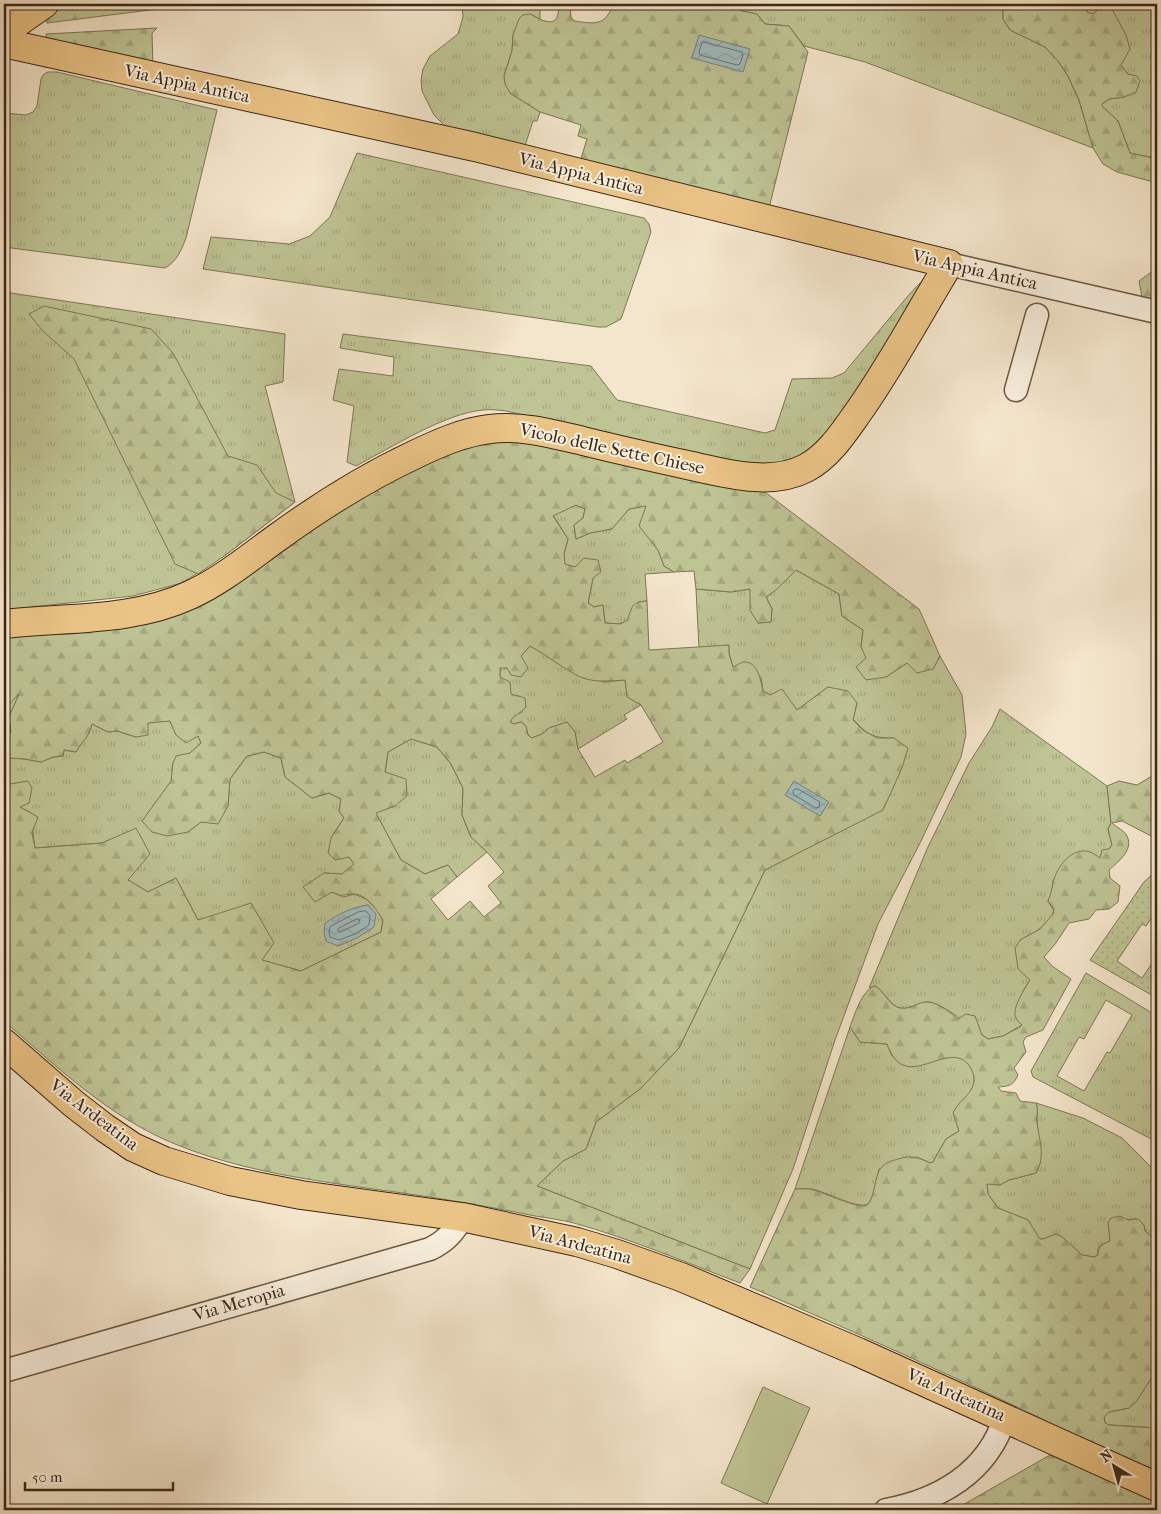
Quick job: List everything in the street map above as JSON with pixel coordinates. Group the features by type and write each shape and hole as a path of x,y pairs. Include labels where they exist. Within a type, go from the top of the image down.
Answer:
{"main road":[{"path":"4,32 44,4"},
{"name":"Via Appia Antica","path":"4,43 475,147 949,264"},
{"name":"Vicolo delle Sette Chiese","path":"4,624 130,613 173,603 205,587 359,482 434,445 487,429 514,428 548,433 739,475 777,477 796,472 813,464 824,455 852,421 883,374 949,264"},
{"name":"Via Ardeatina","path":"4,1043 63,1095 105,1128 133,1147 157,1159 230,1181 301,1195 462,1217 577,1242 659,1269 858,1352 1157,1487"}],"street":[{"name":"Via Appia Antica","path":"949,264 1157,312"},
{"path":"1016,390 1037,315"},
{"name":"Via Meropia","path":"4,1371 430,1249 439,1245 454,1232 462,1217"},
{"path":"886,1510 932,1497 963,1478 991,1449 1000,1433 1005,1417"}],"green space":[{"path":"4,4 24,4 4,16"},
{"path":"67,4 150,4 158,9 47,23 47,15"},
{"path":"150,4 201,4 158,9"},
{"path":"462,4 540,4 540,19 530,14 513,35 512,51 504,76 510,93 540,112 537,121 533,121 523,152 447,128 434,115 422,91 423,69 430,56 458,34 463,17"},
{"path":"558,4 570,4 571,17 574,21 594,23 603,20 614,4 727,4 742,11 757,14 765,24 789,26 808,52 769,208 578,168 587,139 578,136 581,125 540,112 510,93 505,84 504,76 512,51 513,35 519,19 523,15 530,14 546,21 554,21 557,18"},
{"path":"727,4 1003,4 1003,19 1010,30 1045,47 1068,76 1079,100 1093,148 865,62 804,46 789,26 765,24 757,14 742,11"},
{"path":"1003,4 1082,4 1087,12 1093,14 1108,4 1111,7 1126,35 1130,49 1121,65 1128,74 1137,76 1140,81 1136,92 1124,97 1109,99 1102,106 1118,121 1130,153 1157,159 1157,183 1117,172 1103,164 1093,148 1079,100 1068,76 1045,47 1010,30 1003,19"},
{"path":"1082,4 1157,4 1157,159 1130,153 1118,121 1101,105 1109,99 1124,97 1128,74 1121,65 1103,6 1093,14 1087,12"},
{"path":"157,28 152,33 153,67 46,39 46,34"},
{"path":"48,72 57,72 217,110 186,238 176,259 165,268 4,247 4,113 26,115 33,112 37,106 41,79"},
{"path":"357,153 644,218 649,224 651,232 621,319 606,327 598,327 203,269 211,237 289,244 310,236 330,217"},
{"path":"1157,268 1157,306 1143,302 1139,281"},
{"path":"931,280 863,387 817,447 783,466 709,459 506,411 491,410 452,417 401,441 356,466 347,462 354,406 333,400 339,369 393,376 394,357 340,348 343,334 591,366 617,400 765,433 775,430 792,379 832,378 844,373 920,283"},
{"path":"4,292 285,334 283,382 265,386 295,502 227,554 182,583 133,596 4,610"},
{"path":"44,306 151,329 173,353 228,456 257,465 276,493 295,502 198,574 175,564 74,359 43,331 29,314"},
{"path":"511,433 757,486 919,609 940,656 933,669 917,673 907,663 886,677 866,680 856,667 866,658 861,647 863,630 842,616 839,594 796,570 766,597 772,609 771,622 758,623 750,610 750,589 731,592 696,589 694,571 674,572 664,566 658,550 639,526 646,506 629,509 612,529 590,533 576,539 574,525 583,518 585,509 576,505 553,516 568,539 564,554 565,564 575,567 584,558 598,560 601,572 593,578 588,603 594,607 603,605 605,623 621,624 628,619 635,604 647,601 649,650 729,645 729,654 733,667 744,662 753,665 758,673 763,691 770,695 782,689 797,710 828,687 848,691 857,703 853,720 864,731 877,738 894,738 908,748 902,768 883,810 765,870 679,1048 640,1089 596,1122 586,1149 563,1161 537,1186 750,1269 740,1283 637,1243 574,1223 424,1196 280,1174 209,1156 175,1144 128,1120 85,1090 4,1021 4,770 10,784 28,781 32,788 29,803 20,807 38,817 32,833 35,848 102,843 136,828 150,854 128,880 148,892 176,878 198,920 251,903 274,943 262,960 301,971 381,932 383,920 371,903 362,896 357,894 340,895 332,892 315,902 303,887 324,873 342,874 354,864 349,857 335,860 328,853 331,838 344,818 339,811 341,799 329,793 312,798 285,777 281,758 264,752 247,756 230,779 228,806 218,824 201,822 188,832 167,836 152,832 142,821 171,781 173,763 176,756 190,753 201,743 198,736 186,743 176,735 170,721 148,723 148,735 136,737 117,731 108,732 92,724 87,736 76,752 64,750 63,756 53,757 41,762 9,758 4,752 4,739 11,732 9,717 19,694 4,710 4,632 141,618 392,472","holes":["530,646 583,678 601,681 625,680 627,697 641,705 663,742 627,763 625,760 595,777 578,749 575,732 567,722 549,728 542,734 532,738 528,735 526,726 521,722 514,724 510,722 526,707 525,698 511,694 510,682 500,677 500,668 507,668 511,675 521,677 528,668 521,656","411,739 437,747 451,764 463,788 462,815 471,837 504,872 488,886 501,903 484,917 470,901 448,920 431,899 457,877 448,865 425,874 401,860 376,813 395,806 407,796 406,779 385,772 388,752"]},
{"path":"576,505 585,509 583,518 574,525 576,539 590,533 611,529 629,509 646,505 650,539 658,550 664,566 674,572 645,574 647,601 638,602 629,618 623,623 605,623 603,605 594,607 588,603 593,578 575,567 564,564 564,554 568,539 553,515"},
{"path":"796,570 839,594 842,616 863,630 861,647 886,677 907,663 933,669 940,656 962,695 966,734 961,757 920,843 878,924 835,1040 793,1169 750,1269 537,1186 563,1161 586,1149 596,1122 640,1089 679,1048 765,870 816,843 894,738 875,736 863,729 853,719 857,703 828,687 797,710 763,691 761,677 733,667 729,654 729,645 699,648 696,589 731,592 750,589 758,623 771,622 772,609 766,597"},
{"path":"530,646 603,682 625,680 628,697 641,705 624,715 627,719 578,749 575,732 567,722 549,728 542,734 532,738 528,735 526,726 521,722 514,724 510,722 513,716 522,712 519,696 511,695 500,677 500,667 507,668"},
{"path":"20,692 9,717 11,732 4,739 4,710"},
{"path":"1000,709 1107,786 1111,823 1108,829 1112,845 1101,858 1053,882 1052,892 1048,901 1054,911 1052,916 1040,928 1020,940 1030,980 1023,991 1016,1018 1022,1025 1003,1036 988,1039 940,1006 926,1002 908,1008 897,1007 875,986 869,988 927,849 969,763 992,727"},
{"path":"170,721 176,735 198,736 201,743 190,753 173,763 172,781 161,796 188,832 228,806 230,779 247,756 264,752 281,758 285,777 312,798 329,793 341,799 339,811 344,818 331,838 355,864 342,874 324,873 332,892 343,897 354,894 366,899 377,910 383,920 381,932 301,971 262,960 198,920 176,878 148,892 128,880 136,829 102,843 35,848 30,812 19,807 27,781 10,785 4,770 4,752 9,758 41,762 53,757 63,756 64,750 76,752 89,733 92,724 108,732 117,731 136,737 148,723"},
{"path":"411,739 437,747 451,764 463,788 462,815 471,837 487,852 457,877 448,865 425,874 401,860 375,812 395,806 385,773 388,752"},
{"path":"1157,773 1157,839 1122,821 1112,823 1124,832 1129,841 1127,851 1109,870 1110,878 1120,886 1118,902 1109,909 1096,910 1089,919 1069,923 1044,957 1052,966 1071,979 1043,1030 1026,1037 1023,1042 1026,1052 1014,1068 1018,1075 1014,1081 1008,1086 998,1087 1001,1091 1016,1093 1020,1101 1036,1103 1041,1148 1039,1167 1036,1173 1009,1180 1000,1185 987,1184 988,1194 998,1208 1028,1220 1040,1239 1056,1234 1061,1236 1082,1255 1094,1257 1098,1255 1100,1247 1110,1241 1108,1222 1111,1218 1120,1216 1128,1220 1139,1220 1144,1225 1145,1231 1157,1241 1157,1369 1136,1402 1129,1408 1109,1412 1104,1417 1105,1423 1109,1425 1157,1428 1157,1476 955,1378 750,1287 795,1189 812,1189 848,1203 865,1206 871,1200 879,1172 884,1165 888,1162 907,1157 918,1158 930,1163 933,1162 946,1139 959,1131 953,1113 974,1082 973,1073 968,1064 961,1059 953,1057 911,1067 898,1062 887,1044 860,1042 850,1027 862,998 875,986 897,1007 905,1008 928,1002 940,1006 958,1019 966,1014 975,1016 982,1035 988,1039 1003,1036 1020,1027 1022,1025 1016,1018 1015,1009 1030,980 1018,969 1015,948 1020,940 1040,929 1053,914 1054,910 1048,901 1055,876 1066,859 1077,852 1083,851 1091,852 1100,858 1102,850 1109,849 1112,845 1108,829 1111,823 1107,786 1119,781 1137,785"},
{"path":"1157,870 1157,910 1146,926 1142,924 1117,961 1142,978 1157,956 1157,998 1090,960 1144,882"},
{"path":"1086,973 1157,1016 1157,1142 1033,1077 1031,1071","holes":["1106,1000 1132,1015 1110,1053 1107,1052 1084,1091 1057,1076 1079,1037 1084,1039"]},
{"path":"850,1027 860,1042 887,1044 892,1056 912,1067 939,1059 955,1057 961,1058 970,1065 974,1076 973,1088 970,1094 956,1108 959,1131 946,1139 933,1162 930,1163 917,1157 879,1169 872,1196 869,1203 865,1205 851,1203 817,1190 795,1189"},
{"path":"1036,1103 1083,1118 1122,1138 1157,1173 1157,1241 1145,1231 1144,1225 1136,1219 1128,1220 1110,1241 1098,1248 1098,1255 1094,1257 1082,1255 1061,1236 1056,1234 1039,1239 1028,1220 998,1208 988,1194 987,1183 1000,1185 1009,1180 1036,1173 1039,1141"},
{"path":"1157,1369 1157,1428 1109,1425 1105,1423 1104,1417 1109,1412 1129,1408"},
{"path":"763,1387 810,1408 767,1504 721,1483"},
{"path":"1050,1455 1157,1500 1157,1510 954,1510"}],"water":[{"path":"699,35 750,49 743,72 692,58"},
{"path":"794,781 829,802 820,816 785,795"},
{"path":"368,905 376,914 374,927 357,938 338,946 326,941 325,923 346,911"}]}
